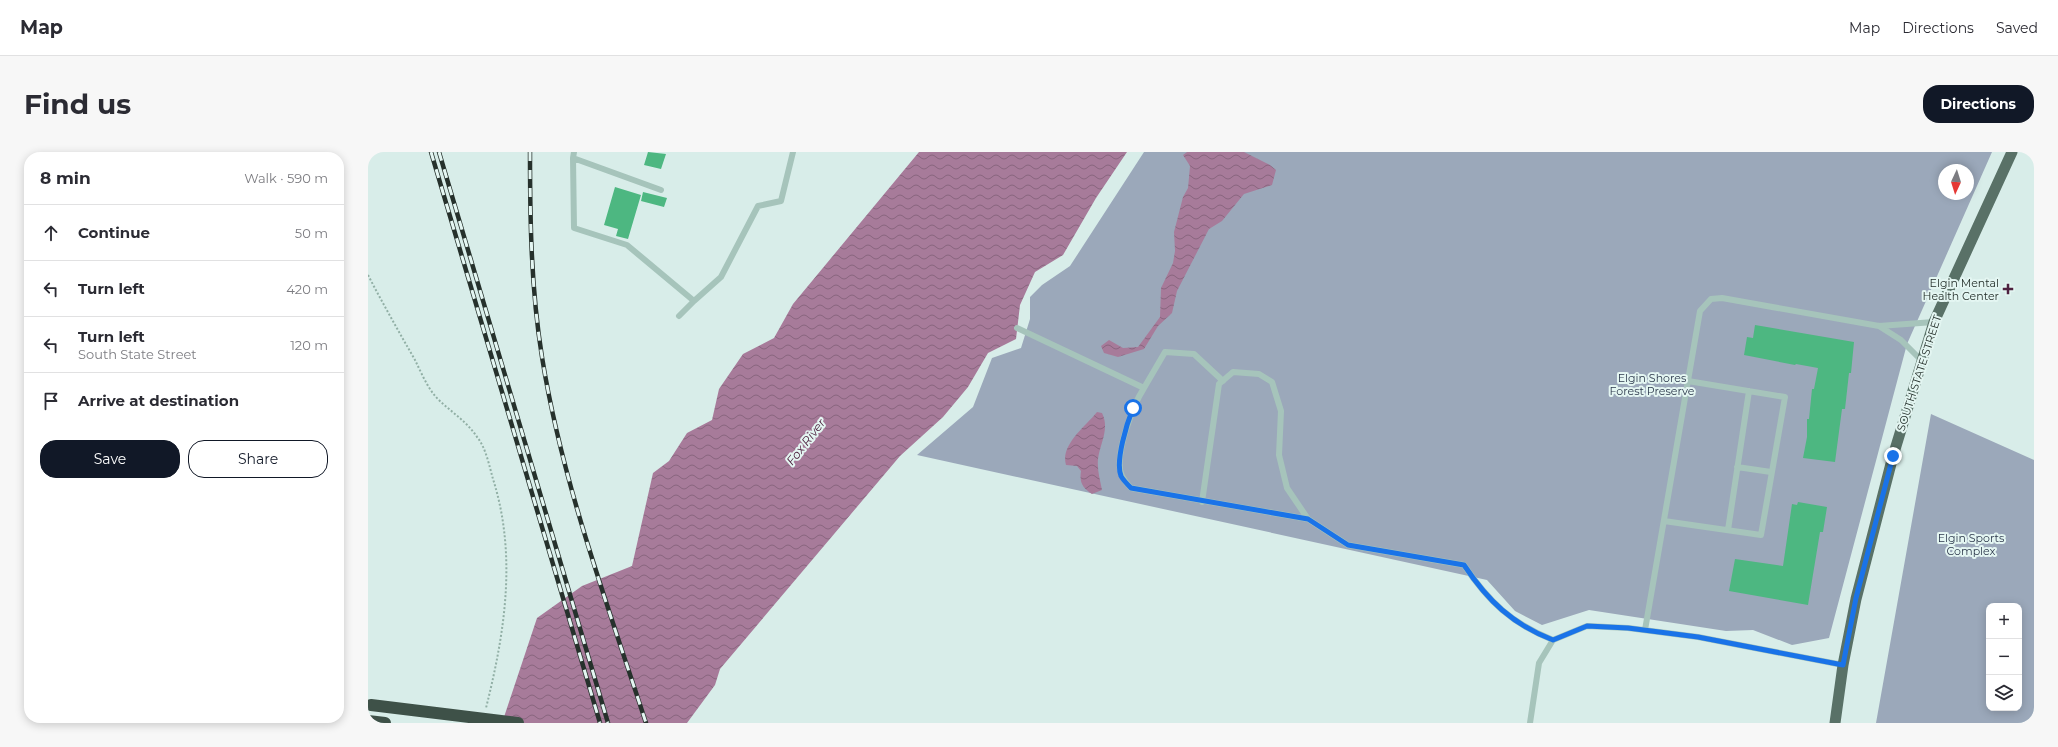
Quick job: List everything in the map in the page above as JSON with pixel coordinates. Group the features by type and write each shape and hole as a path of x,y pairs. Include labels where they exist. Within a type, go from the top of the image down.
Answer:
{"highway":[{"path":"369,704 518,723"},
{"path":"368,721 385,723"}],"main road":[{"name":"SOUTH STATE STREET","path":"1835,723 1843,665 1856,598 1893,456 1934,322 2012,152"}],"lane":[{"path":"679,316 721,277 758,206 781,201 793,152"},
{"path":"661,190 573,155 574,228 627,245 694,301"},
{"path":"1645,630 1700,311 1711,299 1722,298 1879,326 1934,322"},
{"path":"1879,326 1901,340 1922,361"},
{"path":"1017,328 1144,388"},
{"path":"1223,381 1194,354 1165,352 1135,402 1129,419 1119,461 1121,476 1131,488 1202,502 1308,519"},
{"path":"1202,502 1216,396 1219,384 1233,372 1259,374 1272,382 1281,411 1279,455 1287,488 1308,519 1348,545 1464,565 1476,584 1496,606 1530,631 1553,640"},
{"path":"1664,521 1761,535 1785,397 1688,381"},
{"path":"1728,530 1748,391"},
{"path":"1737,467 1771,472"},
{"path":"1530,723 1539,663 1553,640 1587,626 1645,630 1698,637 1843,665"}],"path":[{"path":"368,276 435,396 457,414 477,436 483,448 498,493 504,520 507,551 504,627 484,715"}],"green space":[{"name":"Elgin Shores Forest Preserve","path":"1144,152 1992,152 1974,193 1974,164 1938,164 1938,200 1971,200 1907,344 1829,638 1792,645 1753,630 1726,631 1589,610 1542,625 1515,611 1487,580 917,455 973,407 992,358 1021,348 1030,319 1030,297 1042,285 1070,266"},
{"name":"Elgin Sports Complex","path":"1931,414 2034,460 2034,723 1876,723"}],"water":[{"name":"Fox River","path":"919,152 1127,152 1096,198 1063,255 1035,272 1020,305 1016,339 988,353 968,387 943,417 900,456 720,669 715,685 687,723 502,723 537,618 582,586 632,566 653,473 669,461 687,433 712,420 719,389 743,354 774,338 793,304"},
{"path":"1187,152 1244,152 1270,165 1276,170 1272,185 1244,194 1222,221 1209,229 1177,291 1172,313 1158,326 1144,349 1118,357 1104,353 1101,346 1109,340 1123,348 1138,347 1160,317 1161,288 1173,263 1175,251 1174,232 1183,197 1188,188 1190,166 1183,155"},
{"path":"1097,412 1102,413 1105,425 1104,436 1098,459 1102,490 1092,494 1082,485 1081,471 1077,466 1066,465 1065,458 1070,443"}],"building":[{"path":"648,152 666,154 661,169 644,165"},
{"path":"615,187 641,195 628,239 616,236 618,229 604,225"},
{"path":"643,192 667,198 664,207 641,201"},
{"path":"1755,325 1854,342 1851,373 1849,373 1845,409 1842,409 1835,462 1803,458 1807,437 1807,419 1809,419 1812,389 1814,389 1818,368 1744,355 1747,337 1753,338"},
{"path":"1798,502 1827,507 1823,532 1820,532 1808,605 1729,591 1735,559 1783,566 1792,504 1797,505"}],"railway":[{"path":"431,152 600,723"},
{"path":"439,152 608,723"},
{"path":"530,152 531,229 535,306 542,357 551,404 573,496 601,587 646,723"}],"place":[{"name":"Elgin Mental Health Center","path":"2008,289"}],"route":[{"path":"1133,408 1119,461 1121,476 1131,488 1202,502 1308,519 1348,545 1464,565 1476,584 1496,606 1530,631 1553,640 1587,626 1628,628 1698,637 1843,665 1856,598 1893,456"}]}
